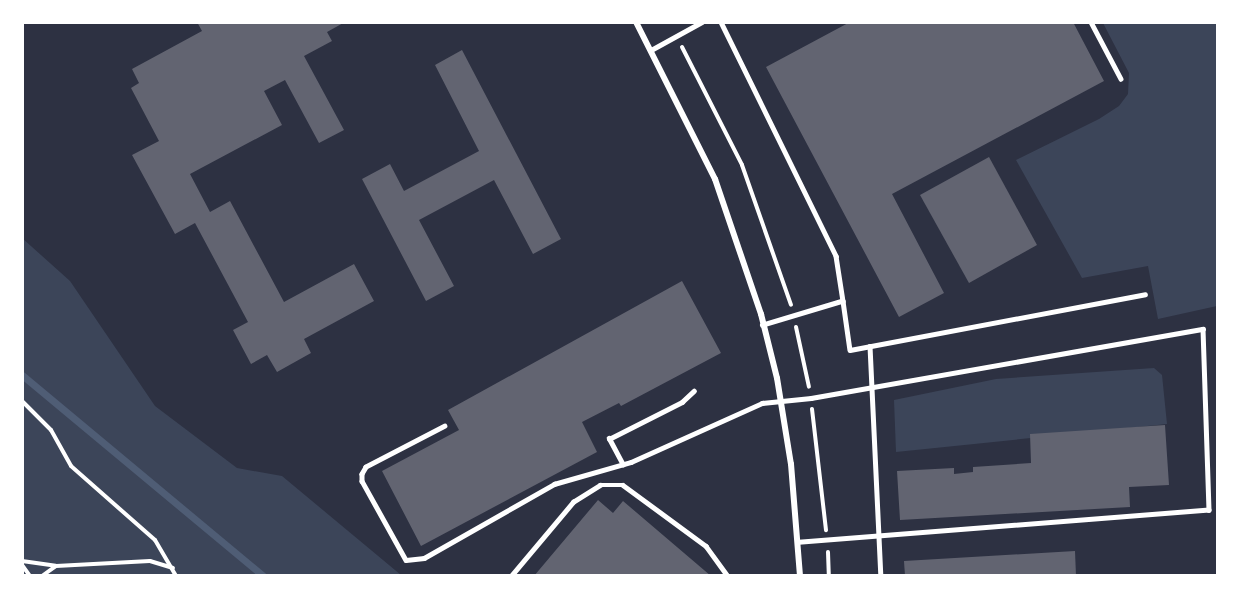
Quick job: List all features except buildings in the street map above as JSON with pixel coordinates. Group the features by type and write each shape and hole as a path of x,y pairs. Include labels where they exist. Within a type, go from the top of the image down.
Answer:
{"street":[{"path":"636,22 715,179 763,325 781,400 799,542 800,576"}],"lane":[{"path":"651,50 702,22"},
{"path":"721,22 836,256 850,350 1145,294"},
{"path":"1091,22 1121,79"},
{"path":"763,325 843,301"},
{"path":"445,426 366,467 362,474 362,481 406,560 424,558 554,484 623,465 742,410 781,400 811,398 1203,329 1209,510 882,538 799,542"},
{"path":"870,346 875,387 882,538 881,576"},
{"path":"623,465 609,439 682,402 694,391"},
{"path":"511,576 573,502 600,485 623,485 706,546 728,576"}],"path":[{"path":"676,36 742,165 794,317 811,398 829,576"},
{"path":"22,401 51,430 71,466 96,491 124,509 148,532 174,568 176,576"},
{"path":"22,563 56,566 132,560 174,568"},
{"path":"22,563 30,576"},
{"path":"42,576 56,566"}],"shaded area":[{"path":"1103,23 1217,23 1217,306 1158,319 1148,266 1082,278 1016,160 1099,119 1119,106 1128,94 1129,73"},
{"path":"22,238 70,281 155,406 237,468 282,476 401,575 23,575"},
{"path":"1154,368 1162,375 1167,424 896,452 894,400 996,379"}],"waterway":[{"path":"22,375 263,576"}]}
